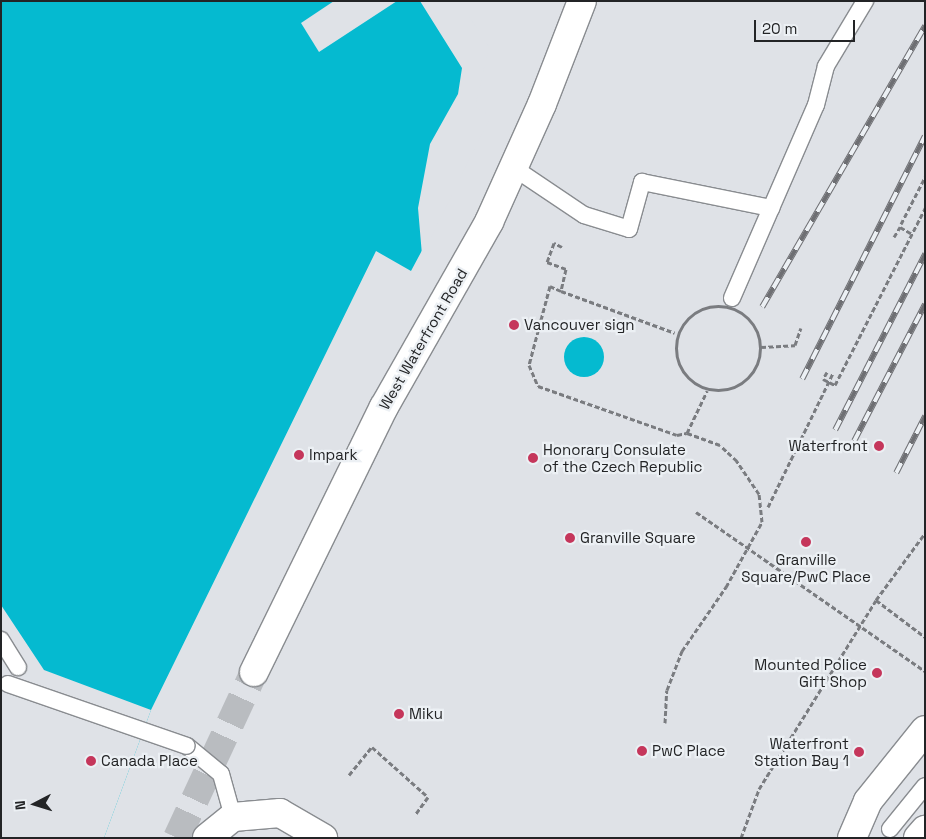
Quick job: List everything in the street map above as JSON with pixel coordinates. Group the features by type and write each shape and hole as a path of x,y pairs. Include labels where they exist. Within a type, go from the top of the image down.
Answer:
{"street":[{"name":"West Waterfront Road","path":"254,672 384,407 462,272 514,168 582,1"},
{"path":"852,838 868,801 925,730"},
{"path":"207,838 244,816 280,813 323,838"},
{"path":"918,838 925,830"}],"lane":[{"path":"732,298 816,105 826,66 865,1"},
{"path":"514,168 584,215 629,229 642,182 771,208"},
{"path":"1,640 18,667"},
{"path":"8,684 187,746 221,774 244,816"},
{"path":"890,829 925,786"}],"path":[{"path":"901,224 925,177"},
{"path":"827,372 823,379 835,385 925,208"},
{"path":"894,237 900,227 912,234"},
{"path":"561,291 566,269 546,262 554,242 562,247"},
{"path":"664,723 667,690 682,651 726,587 762,522 759,494 737,461 720,445 687,433 665,433 538,386 529,365 550,286 675,333"},
{"path":"718,305 742,313 756,332 761,347 758,364 744,381 707,391 696,386 682,365 675,333 692,315 718,305"},
{"path":"761,347 785,343 795,345 801,328"},
{"path":"768,507 833,373"},
{"path":"687,433 707,391"},
{"path":"696,512 747,549 862,625 925,671"},
{"path":"742,838 759,789 876,600 925,533"},
{"path":"876,600 925,637"},
{"path":"349,775 372,747 428,798 415,815"}],"water":[{"path":"1,1 456,1 487,48 443,211 411,271 376,251 151,710 104,838 1,838"},
{"path":"588,337 595,340 601,346 604,357 603,365 595,374 588,377 580,377 573,374 565,365 564,353 567,346 576,338"}],"pier":[{"path":"334,1 397,1 319,52 301,23"},
{"path":"420,1 459,1 489,47 475,107 491,116 422,255 418,208 430,144 458,94 462,68"},
{"name":"Canada Place","path":"1,605 44,670 151,710 104,838 1,838"}],"tunnel":[{"path":"177,838 254,672"}],"railway":[{"path":"762,307 925,26"},
{"path":"802,379 925,136"},
{"path":"835,430 925,254"},
{"path":"854,441 925,304"},
{"path":"896,473 925,416"}],"place":[{"name":"Vancouver sign","path":"514,325"},
{"name":"Waterfront","path":"879,446"},
{"name":"Impark","path":"299,455"},
{"name":"Honorary Consulate of the Czech Republic","path":"533,458"},
{"name":"Granville Square","path":"570,538"},
{"name":"Granville Square/PwC Place","path":"806,542"},
{"name":"Mounted Police Gift Shop","path":"877,673"},
{"name":"Miku","path":"399,714"},
{"name":"PwC Place","path":"642,751"},
{"name":"Waterfront Station Bay 1","path":"859,752"},
{"name":"Canada Place","path":"91,761"}]}
